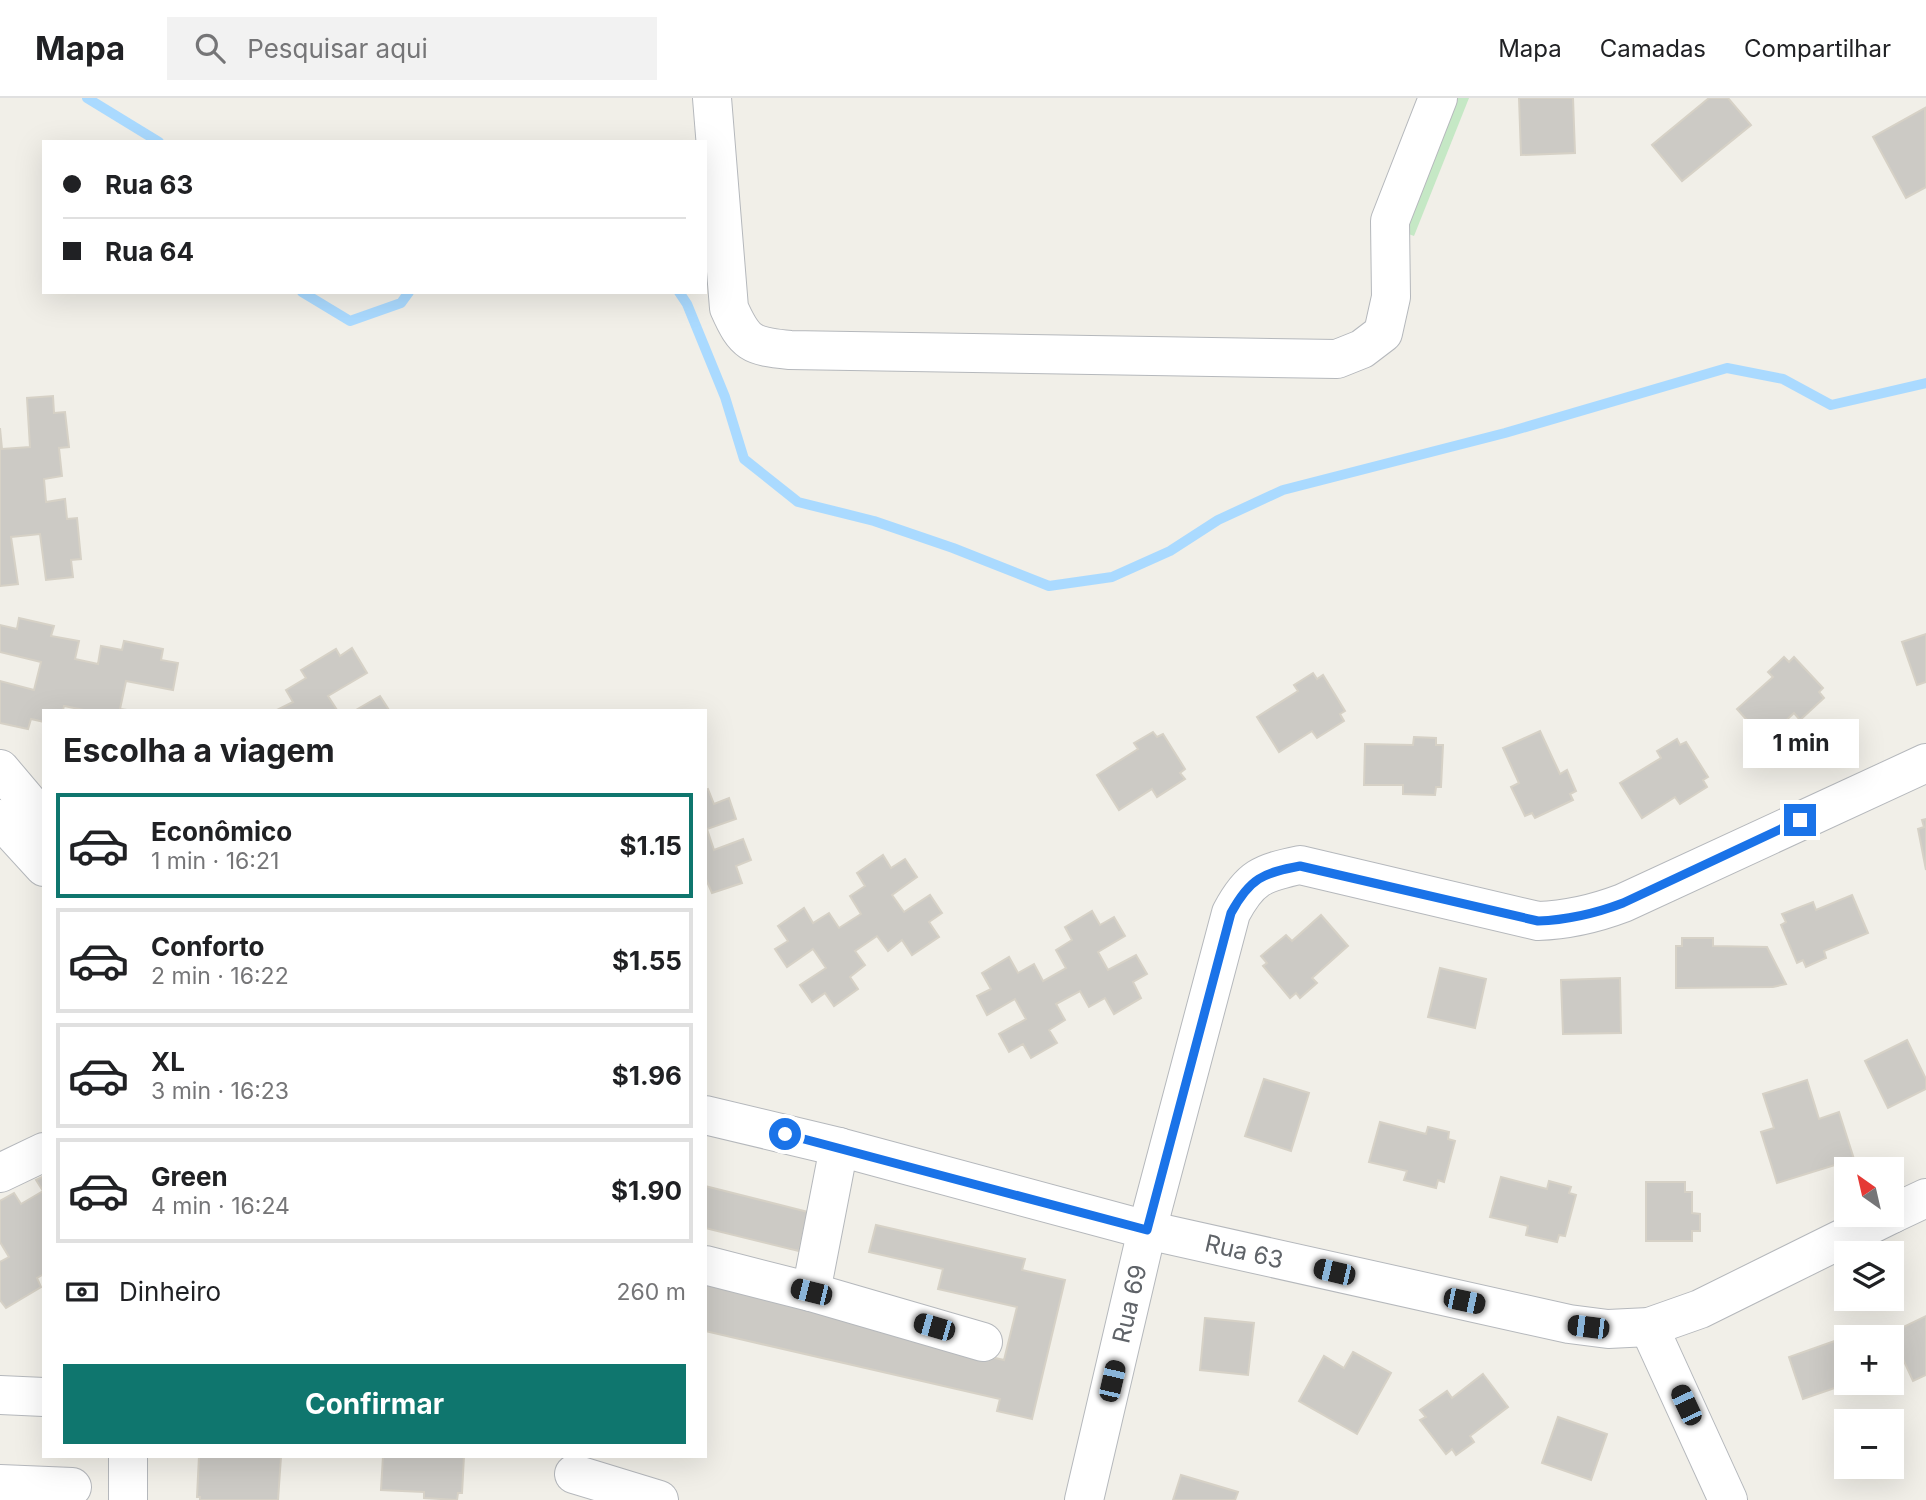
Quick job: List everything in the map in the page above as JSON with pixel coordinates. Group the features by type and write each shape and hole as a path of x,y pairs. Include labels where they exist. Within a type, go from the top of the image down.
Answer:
{"street":[{"path":"712,98 729,309 740,333 760,347 803,350 1337,359 1362,349 1383,333 1391,297 1390,221 1438,98"},
{"name":"Rua 69","path":"1084,1500 1147,1230 1231,913 1244,890 1270,871 1300,866 1538,921 1566,920 1595,914 1623,903 1926,763"},
{"path":"0,769 42,819"},
{"path":"0,819 42,865"},
{"name":"Rua 63","path":"707,1115 839,1147 1147,1230 1569,1324 1608,1329 1649,1327 1700,1309 1866,1227"},
{"path":"811,1292 839,1147"},
{"path":"0,1173 42,1153"},
{"name":"Rua 63","path":"1904,1208 1926,1198"},
{"path":"707,1266 811,1292 983,1342"},
{"path":"1649,1327 1728,1500"},
{"path":"0,1395 42,1396"},
{"path":"128,1458 128,1500"},
{"path":"574,1474 659,1500"},
{"path":"0,1484 72,1487"}],"green space":[{"path":"1451,98 1469,98 1414,236 1398,230"}],"building":[{"path":"1519,98 1573,98 1575,153 1521,155"},
{"path":"1709,98 1728,98 1751,125 1682,181 1652,145"},
{"path":"1925,108 1926,187 1906,198 1873,137"},
{"path":"53,396 54,413 65,412 69,447 59,448 62,476 44,479 46,502 65,499 67,519 77,518 81,559 71,560 73,577 46,580 40,534 11,537 18,584 0,586 0,428 2,449 30,447 27,398"},
{"path":"19,618 54,626 51,636 79,641 75,659 98,664 101,646 122,650 124,641 163,649 161,660 178,663 173,690 126,681 120,709 79,709 64,706 63,709 42,709 42,722 31,719 28,729 0,723 0,681 34,690 41,662 0,652 0,625 17,629"},
{"path":"1926,634 1926,682 1917,685 1902,642"},
{"path":"352,648 367,673 328,696 336,709 279,709 293,702 286,690 306,678 301,670 336,649 340,656"},
{"path":"1784,657 1789,662 1794,657 1823,688 1819,692 1824,698 1800,720 1794,713 1765,740 1737,709 1773,677 1768,672"},
{"path":"1313,673 1317,679 1323,675 1345,711 1340,714 1344,721 1317,738 1312,731 1279,752 1257,717 1298,691 1294,685"},
{"path":"380,696 388,709 358,709"},
{"path":"1540,731 1560,774 1567,770 1576,791 1570,794 1573,800 1535,818 1532,813 1525,816 1511,787 1519,783 1503,748"},
{"path":"1153,732 1157,737 1163,734 1185,769 1180,773 1185,779 1157,797 1152,789 1119,810 1097,775 1138,749 1134,743"},
{"path":"1414,737 1436,738 1436,745 1443,745 1441,787 1436,787 1435,795 1403,794 1403,785 1364,785 1365,744 1413,745"},
{"path":"1677,739 1680,745 1686,742 1708,777 1703,780 1707,787 1680,804 1675,797 1642,818 1620,783 1661,758 1657,751"},
{"path":"707,789 714,804 729,798 736,819 707,829"},
{"path":"1926,819 1926,870 1918,829 1924,827 1922,820"},
{"path":"707,829 714,850 743,839 751,860 736,866 742,883 712,893 707,882"},
{"path":"883,855 891,868 905,859 917,877 892,895 904,912 930,895 942,913 929,922 939,937 912,955 902,940 888,951 877,936 855,951 865,965 850,977 858,989 834,1006 825,993 812,1002 800,985 826,968 813,949 787,967 775,949 788,941 778,926 804,908 813,923 829,913 839,928 861,914 850,896 865,886 857,873"},
{"path":"1852,895 1868,933 1824,951 1826,958 1806,967 1803,960 1797,963 1781,925 1786,922 1782,914 1813,902 1816,910"},
{"path":"1092,911 1100,925 1114,917 1125,936 1098,952 1108,970 1136,955 1147,974 1133,982 1141,998 1114,1014 1105,998 1089,1007 1080,991 1056,1004 1065,1020 1049,1030 1057,1043 1031,1058 1023,1044 1009,1052 999,1034 1026,1019 1015,999 987,1015 977,996 991,989 982,973 1009,957 1018,973 1034,964 1043,981 1066,968 1056,950 1072,940 1065,927"},
{"path":"1321,915 1348,946 1312,978 1317,983 1300,998 1296,993 1290,998 1263,966 1267,963 1261,956 1286,935 1292,941"},
{"path":"1682,938 1713,938 1713,946 1767,947 1786,984 1773,987 1676,988 1676,946 1682,946"},
{"path":"1440,968 1486,979 1475,1028 1428,1017"},
{"path":"1620,978 1621,1033 1563,1034 1561,980"},
{"path":"1907,1040 1926,1079 1926,1089 1888,1108 1865,1061"},
{"path":"1264,1079 1309,1093 1291,1151 1245,1136"},
{"path":"1807,1080 1819,1119 1839,1112 1853,1157 1834,1157 1834,1165 1777,1183 1761,1132 1774,1128 1763,1094"},
{"path":"1380,1122 1426,1134 1428,1127 1449,1132 1448,1139 1455,1141 1444,1182 1438,1180 1436,1188 1404,1180 1407,1171 1369,1162"},
{"path":"42,1177 42,1189 36,1180"},
{"path":"1501,1177 1547,1189 1549,1181 1571,1187 1569,1193 1576,1195 1565,1236 1559,1235 1557,1242 1526,1235 1528,1226 1490,1217"},
{"path":"1646,1182 1685,1182 1685,1192 1692,1192 1692,1213 1700,1214 1700,1231 1692,1231 1692,1241 1646,1241"},
{"path":"707,1187 808,1212 799,1251 707,1228"},
{"path":"42,1192 42,1275 37,1278 41,1287 6,1308 0,1300 0,1262 9,1257 0,1242 0,1201 14,1193 21,1204"},
{"path":"876,1225 1025,1259 1022,1270 1065,1280 1032,1419 997,1411 1000,1399 707,1331 707,1282 925,1342 1004,1360 1017,1307 938,1289 943,1269 869,1252"},
{"path":"1926,1316 1926,1375 1913,1381 1904,1361 1904,1327"},
{"path":"1205,1318 1254,1323 1248,1375 1200,1370"},
{"path":"1834,1341 1834,1388 1803,1399 1789,1357"},
{"path":"1353,1352 1391,1373 1357,1434 1299,1401 1324,1356 1344,1368"},
{"path":"1483,1374 1508,1407 1470,1436 1474,1442 1456,1455 1452,1449 1446,1454 1420,1420 1426,1417 1420,1410 1447,1391 1452,1398"},
{"path":"1558,1417 1607,1434 1591,1480 1542,1463"},
{"path":"199,1458 281,1458 278,1500 200,1500 200,1497 197,1497"},
{"path":"383,1458 464,1458 462,1493 458,1493 457,1500 424,1498 424,1492 381,1490"},
{"path":"1181,1475 1238,1492 1235,1500 1173,1500"}],"waterway":[{"path":"87,98 156,140"},
{"path":"305,294 350,321 401,303 408,294"},
{"path":"680,294 687,304 725,397 744,459 798,502 874,521 953,548 1049,586 1112,577 1170,551 1218,520 1283,490 1505,433 1727,368 1783,379 1831,405 1926,383"}],"route":[{"path":"785,1134 1147,1230 1231,913 1244,890 1270,871 1300,866 1538,921 1566,920 1595,914 1623,903 1800,820"}]}
